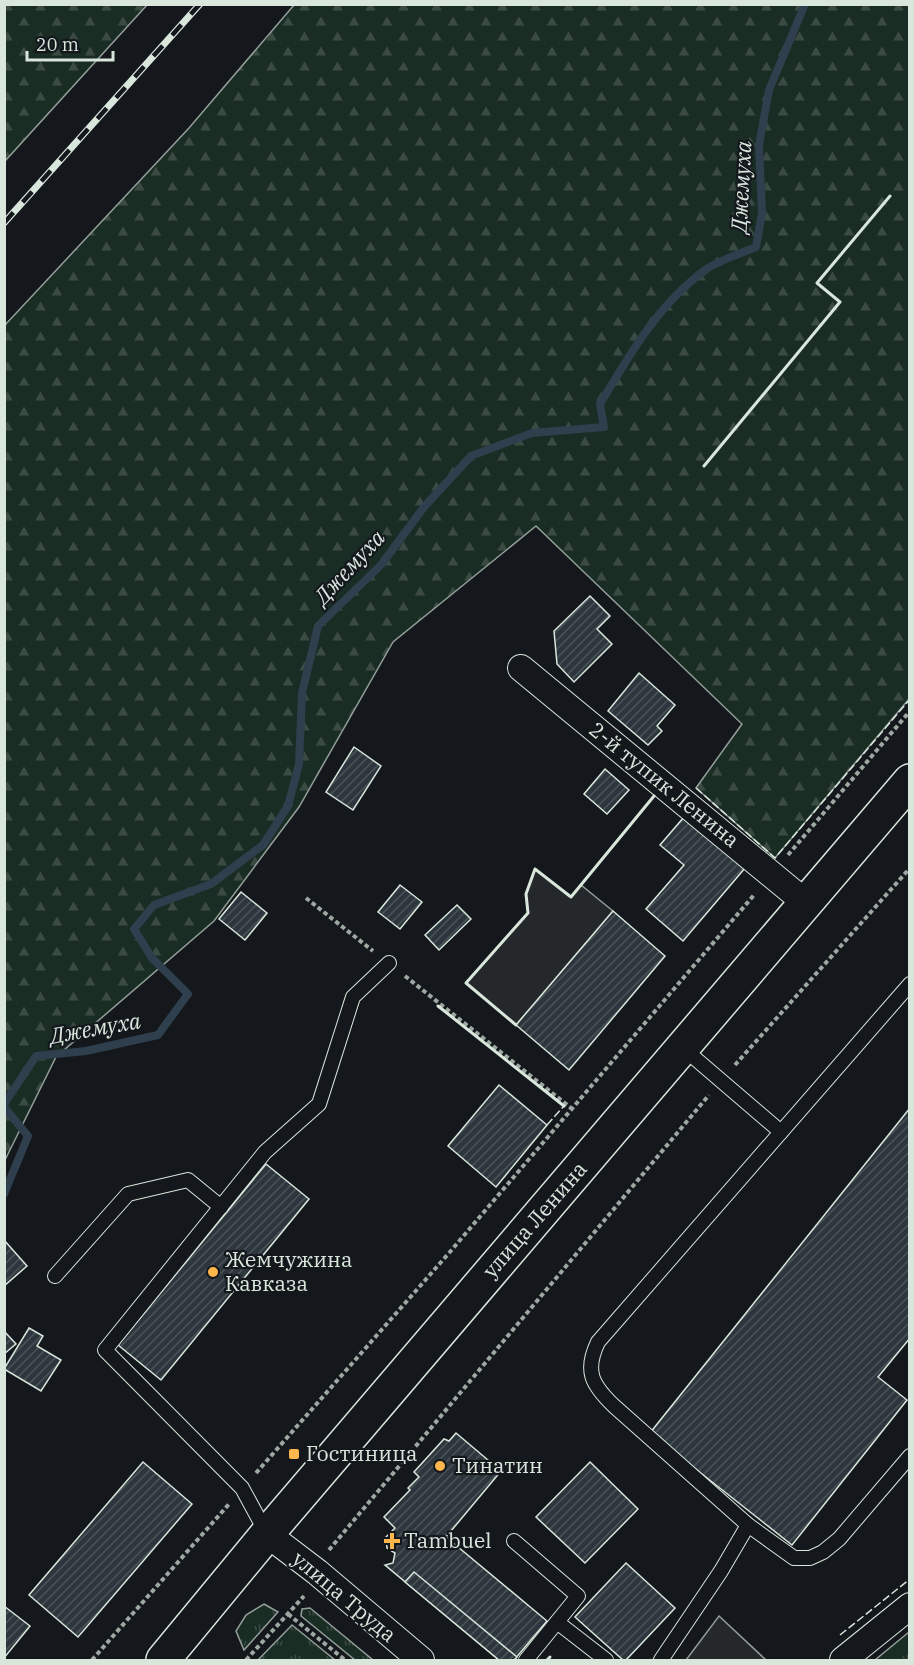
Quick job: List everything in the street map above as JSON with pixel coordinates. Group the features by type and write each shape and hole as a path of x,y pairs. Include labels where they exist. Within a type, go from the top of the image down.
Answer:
{"main road":[{"name":"улица Ленина","path":"163,1660 267,1534 806,903 905,795"}],"street":[{"name":"2-й тупик Ленина","path":"521,668 806,903"},
{"name":"улица Труда","path":"267,1534 317,1572 421,1660"},
{"path":"843,1660 909,1606"}],"lane":[{"path":"267,1534 243,1488 105,1350 265,1152 319,1104 353,996 389,963"},
{"path":"909,984 598,1342 591,1356 590,1372 598,1390 748,1525 794,1558 810,1558 823,1552 839,1539 909,1456"},
{"path":"683,1048 781,1132"},
{"path":"55,1276 128,1194 188,1180 221,1207"},
{"path":"661,1660 721,1571 748,1525"},
{"path":"514,1541 578,1596 526,1660"},
{"path":"557,1622 606,1660"}],"path":[{"path":"92,1660 449,1252 909,711"},
{"path":"246,1660 303,1596 327,1553 721,1081 909,868"},
{"path":"306,898 571,1108"},
{"path":"288,1614 345,1660"}],"green space":[{"path":"4,5 147,5 5,161"},
{"path":"294,5 909,5 909,699 775,858 696,788 742,724 536,526 393,642 299,807 214,921 56,1057 5,1160 5,325 189,128"},
{"path":"264,1604 278,1612 244,1650 236,1631 246,1615"},
{"path":"310,1608 373,1660 355,1660 301,1616 302,1609"},
{"path":"292,1625 335,1660 258,1660"},
{"path":"909,1632 909,1660 875,1660"}],"shaded area":[{"path":"535,869 570,897 581,885 613,911 516,1025 466,983 528,913 526,894"},
{"path":"719,1616 766,1660 686,1660"}],"building":[{"path":"590,596 610,616 597,629 612,644 574,682 557,664 554,631"},
{"path":"639,673 675,705 657,726 662,731 648,745 608,711"},
{"path":"354,747 381,766 353,810 326,792"},
{"path":"605,769 629,790 607,814 584,794"},
{"path":"684,817 745,868 683,941 646,909 684,865 660,845"},
{"path":"400,885 422,902 400,929 378,912"},
{"path":"241,892 267,913 245,940 219,919"},
{"path":"457,905 471,919 439,950 425,935"},
{"path":"613,911 665,956 569,1070 516,1025"},
{"path":"499,1085 547,1125 496,1187 448,1146"},
{"path":"910,1108 910,1338 878,1377 907,1400 792,1545 650,1433"},
{"name":"Жемчужина Кавказа","path":"266,1164 309,1199 161,1380 118,1345"},
{"path":"4,1240 27,1266 4,1286"},
{"path":"29,1328 43,1336 37,1346 61,1360 41,1391 4,1369"},
{"path":"4,1331 16,1344 4,1354"},
{"path":"456,1433 501,1471 446,1537 547,1621 514,1660 499,1660 385,1565 393,1563 395,1553 387,1548 386,1537 395,1528 384,1517 419,1477 414,1472 444,1439 449,1441"},
{"path":"143,1462 192,1504 78,1637 29,1595"},
{"path":"590,1462 638,1509 585,1563 536,1517"},
{"path":"626,1563 675,1608 626,1660 623,1660 575,1617"},
{"path":"414,1572 517,1657 514,1660 499,1660 405,1582"},
{"path":"4,1606 30,1626 4,1658"}],"waterway":[{"name":"Джемуха","path":"4,1104 36,1056 86,1051 158,1035 188,994 152,958 134,929 154,905 211,884 263,845 288,806 299,764 302,693 318,626 381,565 424,507 471,456 532,433 604,427 600,404 634,349 659,315 688,284 705,270 756,247 762,213 759,145 769,90 805,4"},
{"name":"Джемуха","path":"4,1107 28,1136 4,1194"}],"railway":[{"path":"4,223 200,4"}],"fence":[{"path":"696,788 775,858 910,699"},
{"path":"547,1125 564,1106"},
{"path":"840,1635 910,1579"}],"wall":[{"path":"704,466 840,302 817,283 890,196"},
{"path":"516,1025 466,983 528,913 526,894 535,869 571,897 654,796"},
{"path":"438,1006 564,1106"},
{"path":"547,1660 550,1657"}],"place":[{"name":"Жемчужина Кавказа","path":"213,1272"},
{"name":"Гостиница","path":"294,1454"},
{"name":"Тинатин","path":"440,1466"},
{"name":"Tambuel","path":"392,1541"}]}
